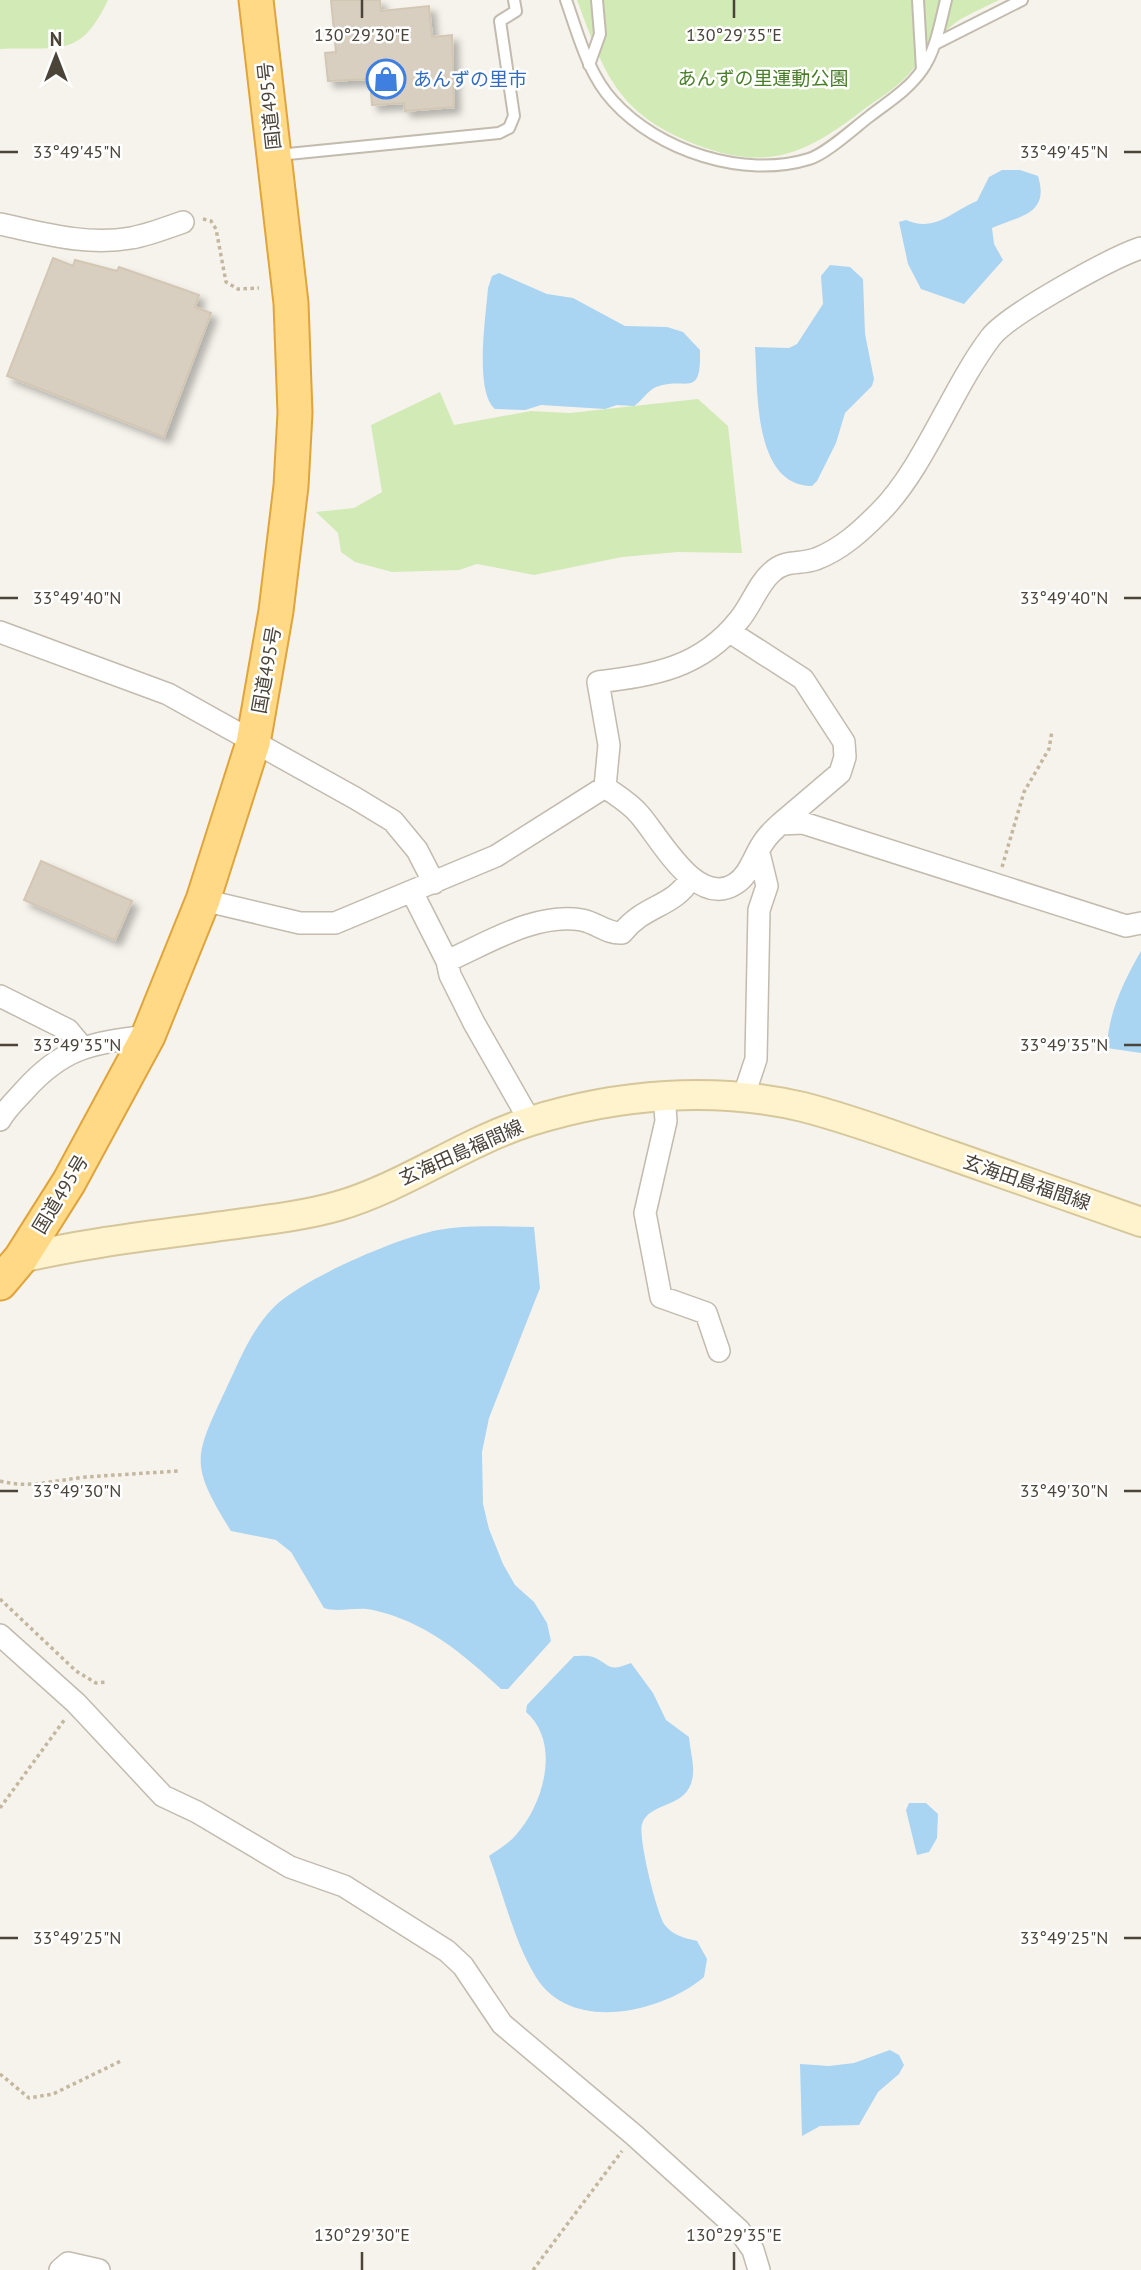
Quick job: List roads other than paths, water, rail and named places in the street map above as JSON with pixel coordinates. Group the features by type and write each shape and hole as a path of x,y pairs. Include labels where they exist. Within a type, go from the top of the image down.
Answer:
{"highway":[{"name":"国道495号","path":"7,1268 69,1182 148,1036 203,900 253,743 276,611 291,486 295,413 291,303 256,0"}],"main road":[{"name":"玄海田島福間線","path":"7,1268 68,1247 284,1217 336,1207 365,1197 486,1138 530,1122 624,1100 664,1096 743,1098 800,1107 858,1123 1141,1222"}],"street":[{"path":"0,223 59,237 110,241 134,238 183,222"},
{"path":"605,787 609,745 598,682 668,671 692,659 730,632 769,573 784,562 815,559 850,541 883,509 992,336 1015,314 1141,248"},
{"path":"0,632 168,694 393,821 417,850 434,883"},
{"path":"605,787 638,812 682,871 691,878 726,889 743,877 764,841 780,824 840,773 845,757 844,741 803,678 730,632"},
{"path":"203,900 300,923 335,922 496,856 605,787"},
{"path":"780,824 803,823 1126,926 1141,923"},
{"path":"743,1098 756,1059 759,910 767,886 759,853"},
{"path":"447,961 533,924 556,920 582,920 612,934 622,933 634,917 663,905 684,890 691,878"},
{"path":"412,892 447,961 450,975 468,1011 530,1122"},
{"path":"0,996 68,1030 82,1047"},
{"path":"0,1120 41,1071 58,1058 82,1047 148,1036"},
{"path":"664,1096 664,1133 645,1213 661,1297 706,1313 719,1351"},
{"path":"0,1635 76,1703 163,1796 197,1812 290,1867 344,1886 447,1951 463,1966 502,2024 634,2135 739,2230 753,2250 759,2270"},
{"path":"60,2270 68,2263 99,2270"}],"lane":[{"path":"274,156 499,133 509,128 514,116 500,21 516,10 514,0"},
{"path":"566,0 589,65 612,101 641,126 684,149 732,164 772,166 811,159 906,89 922,70 935,44 946,0"},
{"path":"589,65 600,34 597,0"},
{"path":"918,0 922,70"},
{"path":"935,44 1022,0"}],"water":[{"path":"1002,170 1020,170 1038,176 1041,189 1040,199 1030,212 992,228 994,244 1003,260 964,304 921,289 908,264 899,222 906,220 926,224 943,219 977,201 989,177"},
{"path":"830,265 850,267 863,279 865,334 874,379 872,386 845,413 836,443 812,486 793,482 779,470 769,453 759,410 755,347 789,348 797,344 823,304 821,276"},
{"path":"499,273 547,294 573,298 625,326 667,327 683,332 700,350 700,365 695,381 656,387 634,406 617,405 605,409 541,405 525,410 495,409 485,386 483,352 488,288 492,276"},
{"path":"1141,951 1141,1053 1107,1048 1114,1010"},
{"path":"462,1227 534,1227 540,1288 489,1418 482,1452 483,1504 489,1529 503,1564 515,1585 534,1602 547,1623 551,1641 508,1689 501,1689 457,1651 410,1622 367,1609 324,1608 291,1552 276,1540 231,1531 208,1490 201,1461 202,1447 215,1412 247,1346 266,1316 288,1296 328,1272 420,1234"},
{"path":"574,1656 591,1656 613,1667 631,1663 653,1693 666,1720 689,1737 693,1770 690,1786 685,1794 646,1816 641,1832 648,1874 664,1924 671,1931 697,1941 707,1959 704,1977 663,2001 614,2012 590,2011 567,2005 548,1992 533,1972 520,1944 489,1856 515,1836 534,1808 540,1792 546,1757 537,1725 526,1712 527,1705"},
{"path":"909,1803 926,1803 938,1814 937,1838 929,1852 917,1855 906,1810"},
{"path":"890,2050 899,2055 904,2065 899,2074 878,2092 859,2125 820,2126 802,2136 800,2064 829,2066 854,2063"}],"place":[{"name":"あんずの里市","path":"386,79"}],"park label":[{"name":"あんずの里運動公園","path":"763,78"}]}
